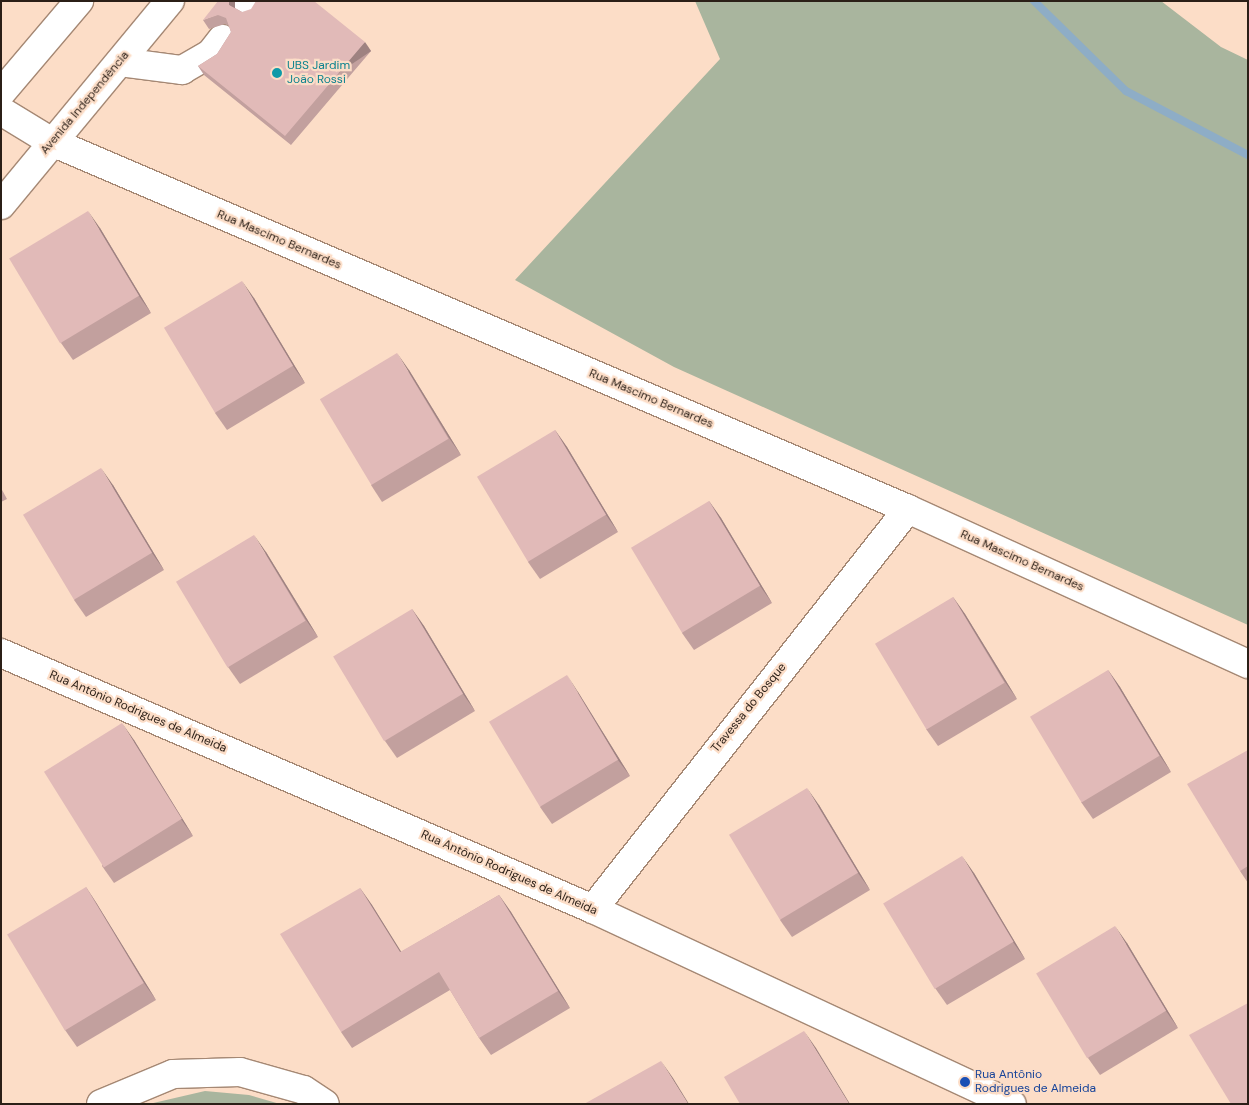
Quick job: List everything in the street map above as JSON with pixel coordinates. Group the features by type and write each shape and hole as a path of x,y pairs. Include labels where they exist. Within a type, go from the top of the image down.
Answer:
{"street":[{"path":"1,93 79,1"},
{"name":"Avenida Independência","path":"1,205 170,1"},
{"path":"120,62 182,70 211,52 222,39"},
{"name":"Rua Mascimo Bernardes","path":"1,111 52,142 908,509 1248,664"},
{"name":"Travessa do Bosque","path":"593,909 908,509"},
{"name":"Rua Antônio Rodrigues de Almeida","path":"1,653 593,909 1012,1104"},
{"path":"101,1104 173,1074 240,1072 304,1090 325,1104"}],"green space":[{"path":"695,1 1161,1 1221,47 1248,60 1248,625 674,367 515,280 720,59"},
{"path":"205,1091 249,1095 280,1104 149,1104"}],"building":[{"name":"UBS Jardim João Rossi","path":"218,1 229,1 229,5 242,12 251,9 256,1 314,1 365,42 285,136 198,66 217,54 231,32 226,18 218,15 203,20"},
{"path":"88,211 139,296 60,343 9,258"},
{"path":"242,281 293,366 215,413 164,328"},
{"path":"397,353 449,439 371,485 320,399"},
{"path":"555,430 606,515 528,562 477,477"},
{"path":"101,468 152,553 74,600 23,515"},
{"path":"709,501 760,586 682,633 631,548"},
{"path":"254,535 306,621 228,668 176,582"},
{"path":"953,597 1005,683 927,730 875,644"},
{"path":"412,609 463,694 384,741 333,656"},
{"path":"1108,670 1160,756 1082,803 1030,717"},
{"path":"567,675 618,760 540,807 489,722"},
{"path":"122,723 182,819 104,868 44,772"},
{"path":"1248,750 1248,866 1240,871 1187,784"},
{"path":"807,788 858,873 780,920 729,835"},
{"path":"962,856 1014,942 935,989 883,903"},
{"path":"86,887 144,983 65,1030 7,934"},
{"path":"360,888 400,952 499,895 558,991 479,1038 439,972 341,1032 280,934"},
{"path":"1115,926 1166,1011 1087,1058 1036,973"},
{"path":"1248,1003 1248,1104 1231,1104 1189,1035"},
{"path":"804,1031 849,1104 740,1104 724,1077"},
{"path":"661,1061 688,1104 584,1104"}],"waterway":[{"path":"1034,1 1126,91 1248,155"}],"place":[{"name":"UBS Jardim João Rossi","path":"277,73"},
{"name":"Rua Antônio Rodrigues de Almeida","path":"965,1082"}]}
